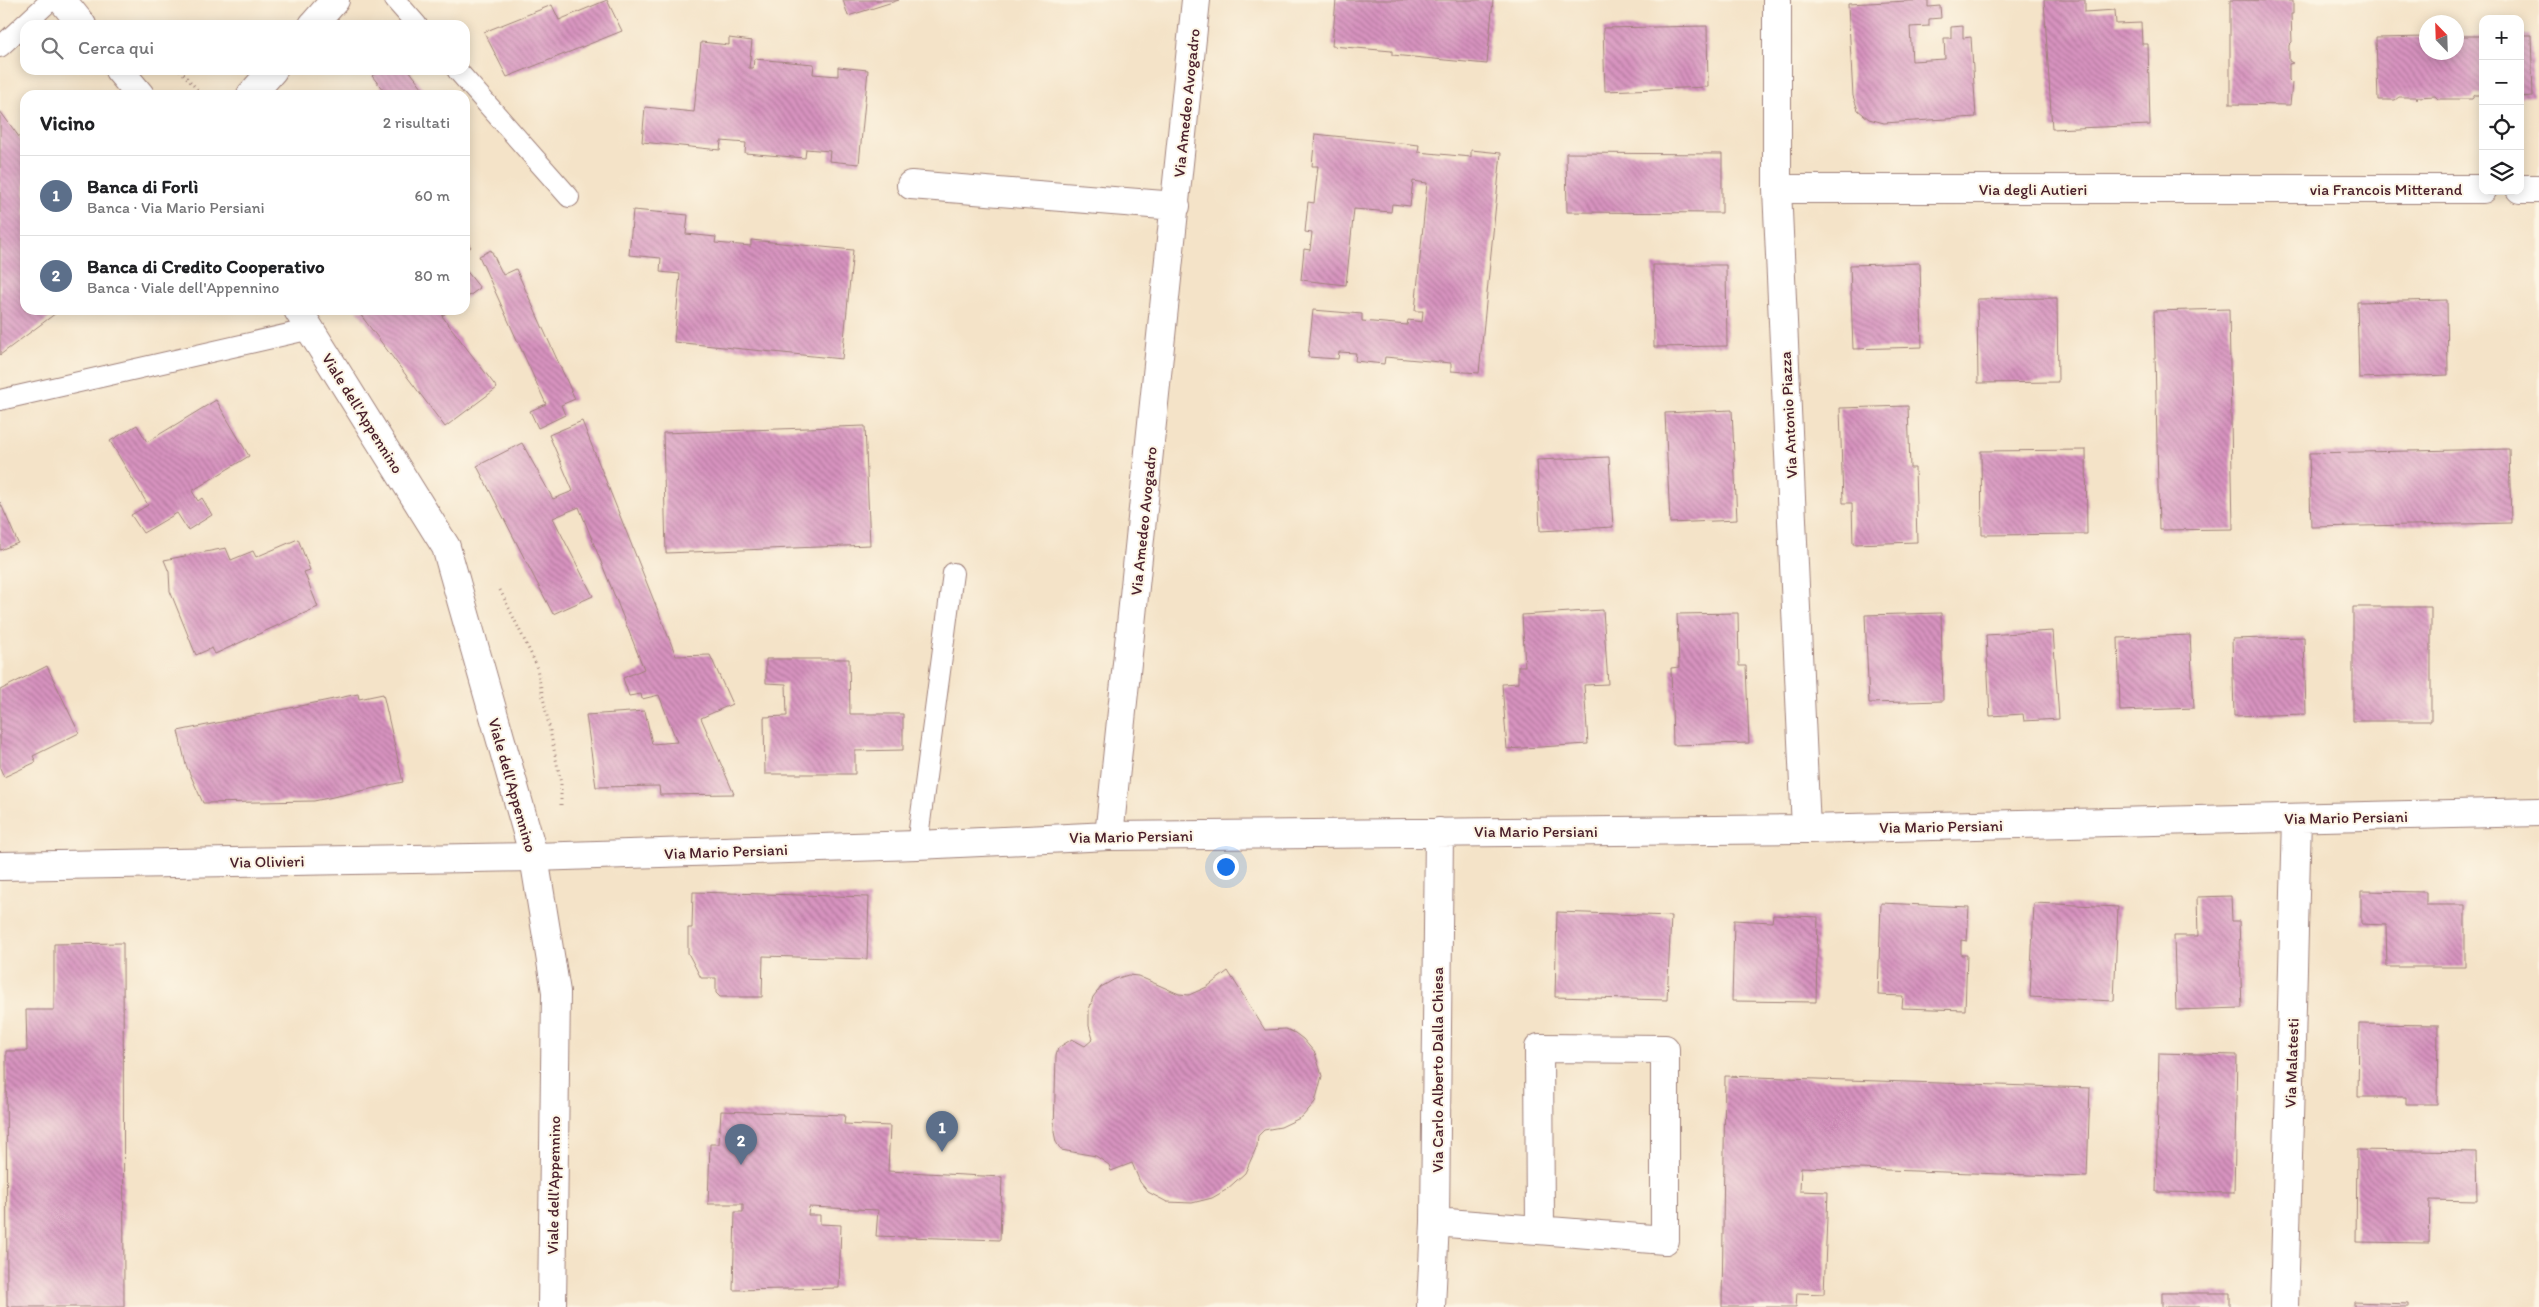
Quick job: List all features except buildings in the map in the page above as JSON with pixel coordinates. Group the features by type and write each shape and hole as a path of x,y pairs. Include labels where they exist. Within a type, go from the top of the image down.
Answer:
{"street":[{"path":"62,0 78,20"},
{"path":"317,20 335,0"},
{"name":"Via Amedeo Avogadro","path":"1109,836 1196,0"},
{"name":"Via Antonio Piazza","path":"1777,0 1777,189 1806,829"},
{"path":"124,75 136,90"},
{"path":"255,90 269,75"},
{"path":"911,185 1176,206"},
{"name":"Via degli Autieri","path":"1777,189 2288,189"},
{"name":"via Francois Mitterand","path":"2288,189 2479,189"},
{"path":"2524,189 2539,189"},
{"name":"Viale dell'Appennino","path":"305,319 446,547 534,857 556,992 552,1307"},
{"name":"Via Mario Persiani","path":"534,857 917,845 1109,836 1806,829 2539,812"},
{"name":"Via Malatesti","path":"2284,1307 2297,818"},
{"name":"Via Carlo Alberto Dalla Chiesa","path":"1431,1307 1435,1222 1439,832"},
{"name":"Via Olivieri","path":"0,866 534,857"},
{"path":"1435,1222 1665,1240 1665,1049 1539,1048 1540,1230"}],"lane":[{"path":"29,20 51,0"},
{"path":"395,0 413,20"},
{"path":"0,47 20,29"},
{"path":"461,75 569,197"},
{"path":"0,400 305,319"},
{"path":"917,845 953,573"}],"path":[{"path":"184,75 198,90"}],"place":[{"name":"Banca di Forlì","path":"942,1152"},
{"name":"Banca di Credito Cooperativo","path":"741,1165"}]}
